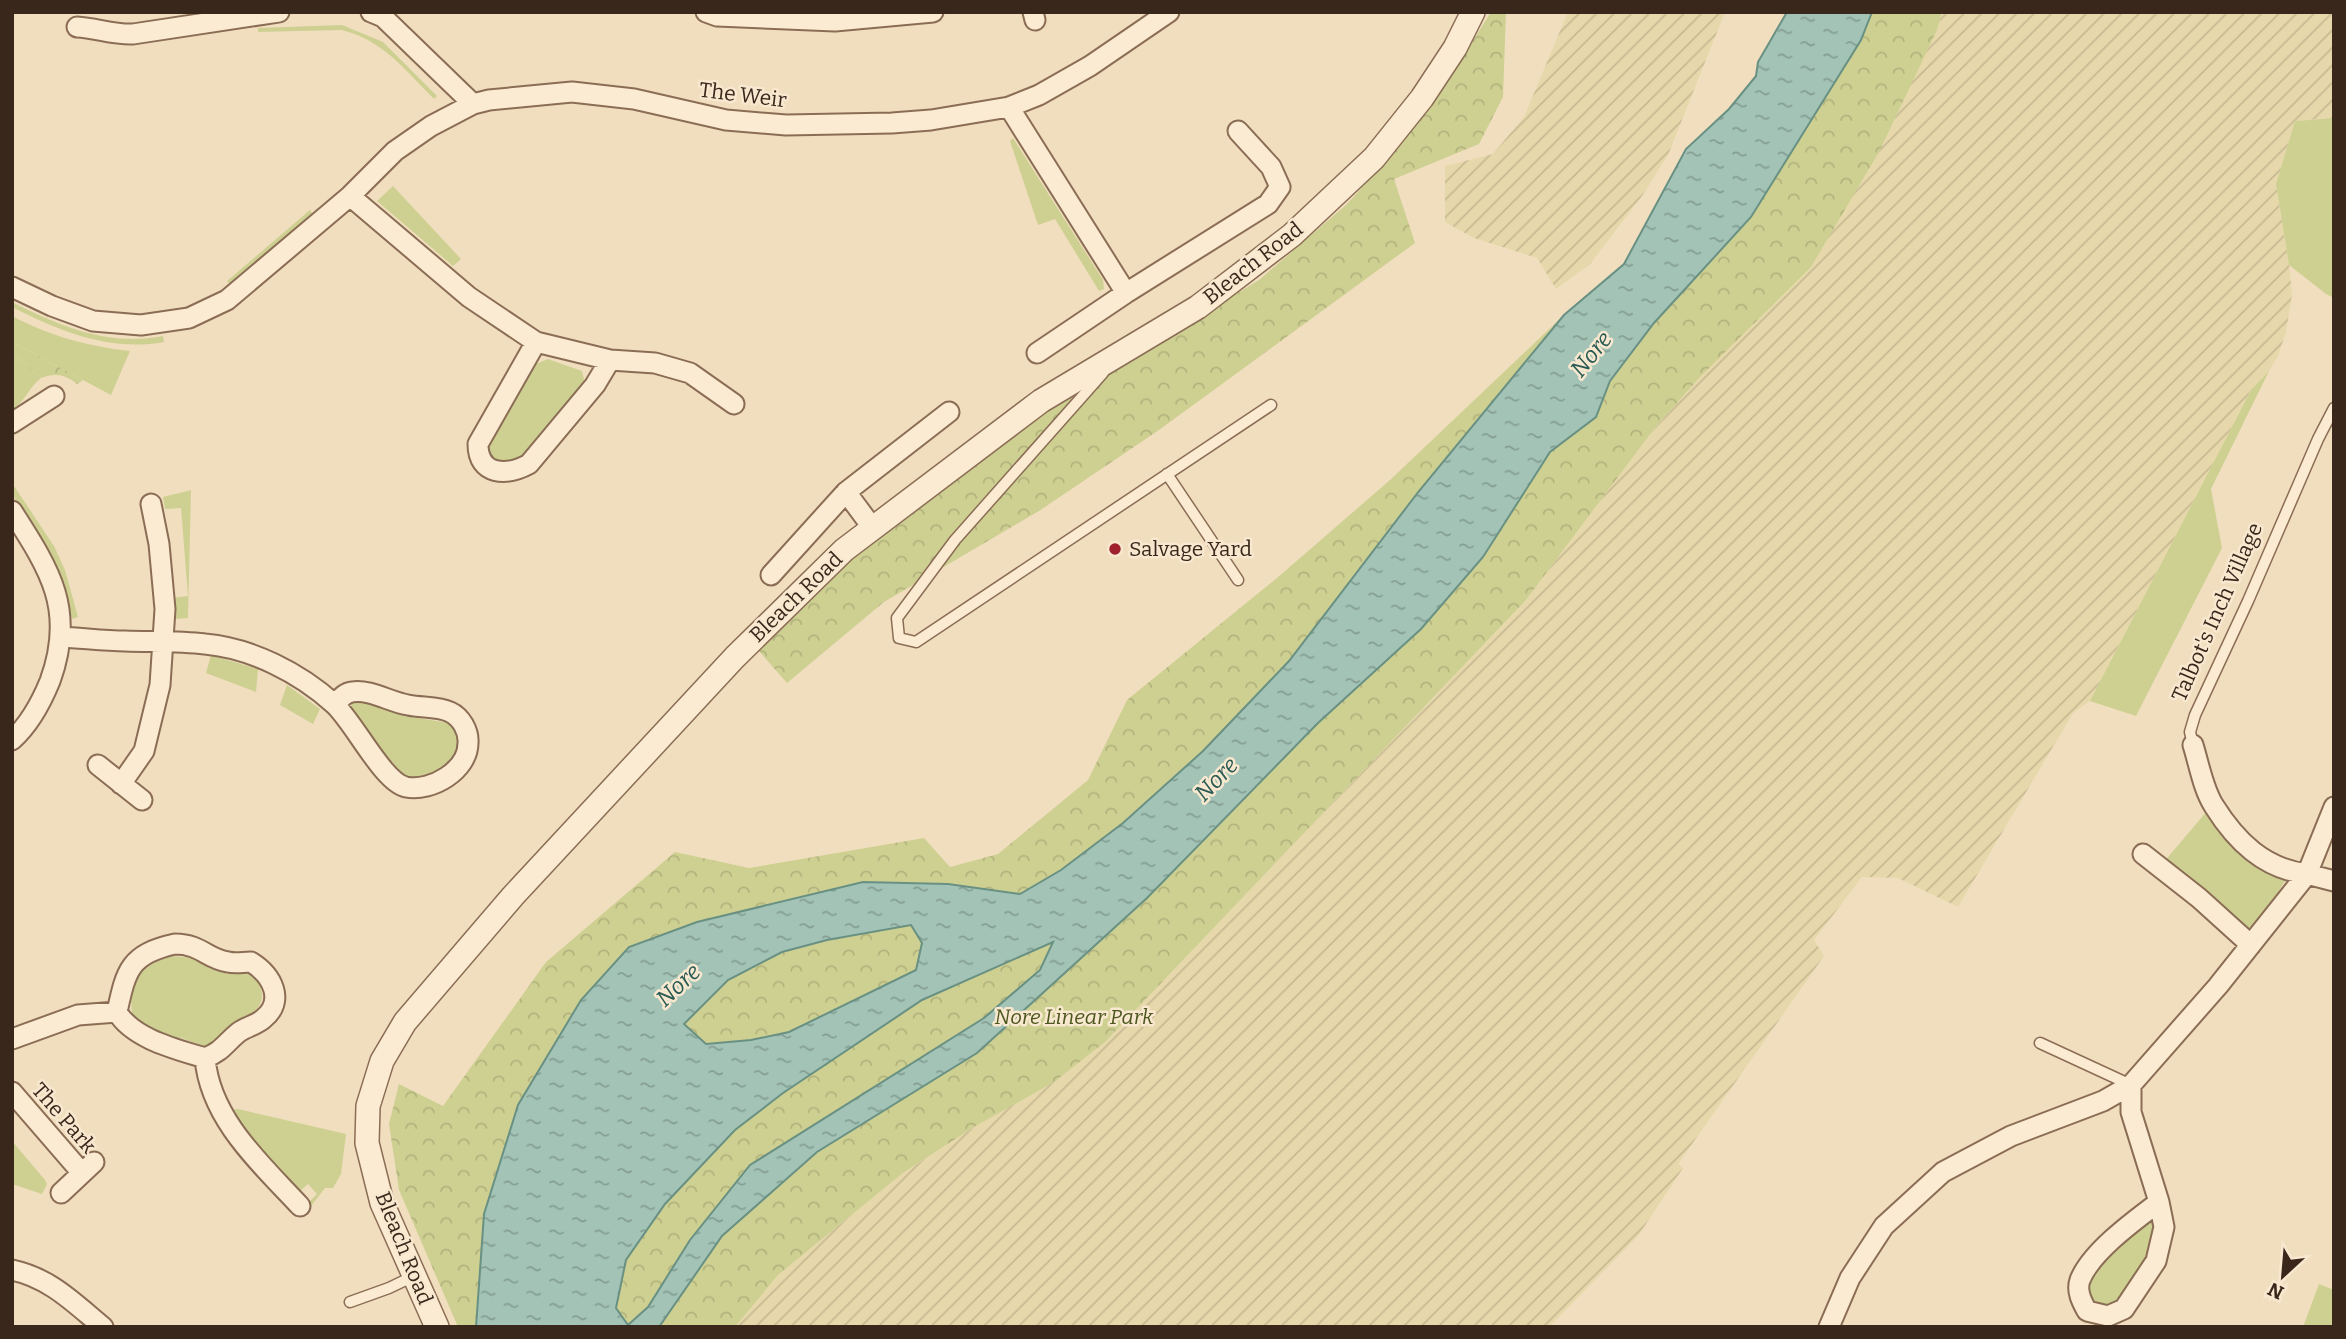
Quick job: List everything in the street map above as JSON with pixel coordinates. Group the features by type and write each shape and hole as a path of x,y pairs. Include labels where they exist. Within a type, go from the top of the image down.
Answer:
{"street":[{"path":"77,27 133,34 279,12"},
{"path":"371,12 383,18 473,104"},
{"path":"706,12 717,16 835,21 933,12"},
{"name":"The Weir","path":"12,287 93,321 141,326 189,318 227,300 350,197 395,152 431,125 473,104 572,92 661,104 726,120 786,125 892,123 1009,107 1090,66 1169,12"},
{"name":"Bleach Road","path":"437,1327 382,1203 367,1143 368,1106 382,1061 405,1022 513,896 735,657 844,550 1041,401 1198,307 1292,235 1374,158 1422,98 1455,48 1473,12"},
{"path":"1009,107 1126,293"},
{"path":"1037,354 1126,293 1269,204 1280,187 1271,167 1238,131"},
{"path":"350,197 469,297 536,342 610,360 655,363 690,373 734,404"},
{"path":"536,342 478,444 478,456 485,466 501,472 517,471 529,464 595,385 610,360"},
{"path":"12,423 54,396"},
{"path":"771,575 846,492 948,412"},
{"path":"846,492 872,527"},
{"path":"121,784 144,751 160,685 164,643 164,596 158,534 151,504"},
{"path":"12,511 41,555 56,593 60,608 61,637 54,670 43,699 32,718 12,740"},
{"path":"61,637 207,644 248,653 283,669 335,704 360,734 385,772 395,782 406,787 428,787 437,784 466,756 469,741 467,731 450,712 406,705 362,692 347,693 335,704"},
{"name":"Talbot's Inch Village","path":"2193,745 2213,804 2244,846 2270,864 2334,881"},
{"path":"98,765 142,800"},
{"path":"1829,1327 1850,1278 1884,1226 1943,1172 2011,1136 2104,1101 2131,1086 2218,986 2307,874 2334,807"},
{"path":"2143,854 2199,898 2251,945"},
{"path":"187,944 226,962 251,962 273,982 275,990 271,1010 264,1018 241,1031 220,1051 205,1058 156,1043 142,1035 117,1012 129,968 145,955 163,947 187,944"},
{"path":"12,1039 78,1016 117,1012"},
{"path":"205,1058 214,1097 230,1125 247,1150 300,1206"},
{"path":"2131,1086 2131,1112 2159,1202 2164,1227 2156,1261 2143,1285 2124,1309 2108,1315 2087,1311 2079,1297 2079,1281 2094,1259 2127,1225 2159,1202"},
{"name":"The Park","path":"12,1092 88,1168 61,1193"},
{"path":"12,1269 45,1281 103,1327"}],"lane":[{"path":"1119,354 955,540 897,618 899,638 916,642 1271,405"},
{"name":"Talbot's Inch Village","path":"2193,745 2190,732 2195,715 2334,408"},
{"path":"1167,474 1238,580"},
{"path":"2039,1043 2131,1086"},
{"path":"350,1302 389,1289 414,1276"}],"shaded area":[{"path":"1568,12 1725,12 1668,155 1642,196 1590,264 1556,289 1537,258 1474,238 1445,222 1445,166 1493,154 1524,117"},
{"path":"1942,12 2334,12 2334,118 2295,121 2276,184 2292,295 2286,332 2278,356 2269,371 2251,390 2090,701 2073,713 1958,907 1898,878 1862,877 1814,940 1824,956 1678,1164 1683,1168 1638,1236 1549,1327 735,1327 778,1275 903,1173 1105,1042 1526,600 1654,429 1701,376 1937,30"}],"green space":[{"path":"1491,12 1506,12 1503,97 1479,144 1394,179 1415,243 1159,430 1039,511 884,602 787,683 759,651 872,539 1044,411 1259,280 1346,205 1399,147"},
{"name":"Nore Linear Park","path":"1872,12 1942,12 1937,30 1879,152 1811,267 1701,376 1654,429 1526,600 1105,1042 1054,1082 974,1127 903,1173 778,1275 735,1327 659,1327 721,1236 817,1152 977,1053 1147,898 1318,723 1421,629 1483,557 1550,452 1596,417 1610,381 1654,323 1751,217 1861,40"},
{"path":"342,25 383,42 437,96 434,99 392,57 356,34 341,30 258,32 258,28"},
{"path":"2334,118 2334,298 2289,265 2276,184 2295,121"},
{"path":"1013,138 1103,280 1104,289 1099,291 1055,219 1038,225 1010,141"},
{"path":"393,186 461,259 453,266 377,201"},
{"path":"310,210 314,216 231,286 227,281"},
{"path":"12,302 85,332 123,339 163,336 164,342 124,344 85,337 30,316 12,307"},
{"path":"1564,315 1419,491 1289,661 1203,751 1123,823 1061,870 1020,894 948,884 863,882 697,922 629,947 484,1214 476,1327 458,1327 399,1190 389,1124 399,1084 443,1106 546,962 675,852 749,868 924,838 950,867 998,854 1088,780 1127,700 1277,578 1390,480"},
{"path":"12,316 69,339 130,351 111,395 12,342"},
{"path":"12,342 83,380 77,384 60,375 41,378 12,353"},
{"path":"12,353 41,378 12,410"},
{"path":"548,359 582,371 585,383 523,458 516,464 494,464 483,448 536,364"},
{"path":"2269,371 2211,489 2222,548 2136,716 2090,701 2251,390"},
{"path":"12,483 54,546 65,570 78,617 72,619 51,553 12,494"},
{"path":"191,490 188,618 175,619 172,598 188,596 181,508 165,509 163,497"},
{"path":"211,655 258,669 256,692 206,673"},
{"path":"287,685 320,709 313,724 280,705"},
{"path":"364,701 400,715 449,723 458,742 455,756 428,781 408,780 395,771 350,707 353,702"},
{"path":"2207,811 2224,834 2250,860 2287,878 2250,933 2163,863"},
{"path":"911,925 922,943 916,970 789,1032 752,1040 706,1044 684,1024 728,980 782,952 827,940"},
{"path":"1054,941 1040,970 984,1018 750,1165 690,1240 648,1307 628,1326 616,1308 626,1261 665,1204 735,1130 783,1093 922,1000"},
{"path":"171,956 196,958 209,968 229,974 251,973 261,989 259,1006 249,1015 231,1024 217,1041 204,1047 182,1038 166,1037 148,1027 132,1014 134,983 144,970"},
{"path":"238,1109 346,1134 341,1174 333,1188 325,1188 311,1206 308,1203 317,1194 308,1184 299,1192 250,1141 231,1110"},
{"path":"12,1141 45,1180 47,1184 42,1194 12,1184"},
{"path":"2151,1215 2155,1235 2149,1263 2123,1303 2109,1308 2092,1304 2086,1285 2092,1269 2107,1252"},
{"path":"2319,1284 2334,1290 2334,1327 2303,1327"}],"water":[{"name":"Nore","path":"1787,12 1872,12 1861,40 1751,217 1654,323 1610,381 1596,417 1550,452 1483,557 1421,629 1318,723 1147,898 977,1053 817,1152 722,1236 659,1327 476,1327 484,1214 518,1105 581,1000 629,947 697,922 863,882 948,884 1020,894 1061,870 1123,823 1203,751 1289,661 1419,491 1564,315 1624,264 1686,149 1729,109 1756,76 1758,62","holes":["911,925 922,943 916,970 789,1032 751,1040 706,1044 684,1024 728,980 782,952 827,940","1053,942 1040,970 984,1018 750,1165 690,1240 648,1307 628,1325 616,1308 626,1260 665,1204 735,1130 783,1093 922,1000"]}],"place":[{"name":"Salvage Yard","path":"1115,549"}]}
